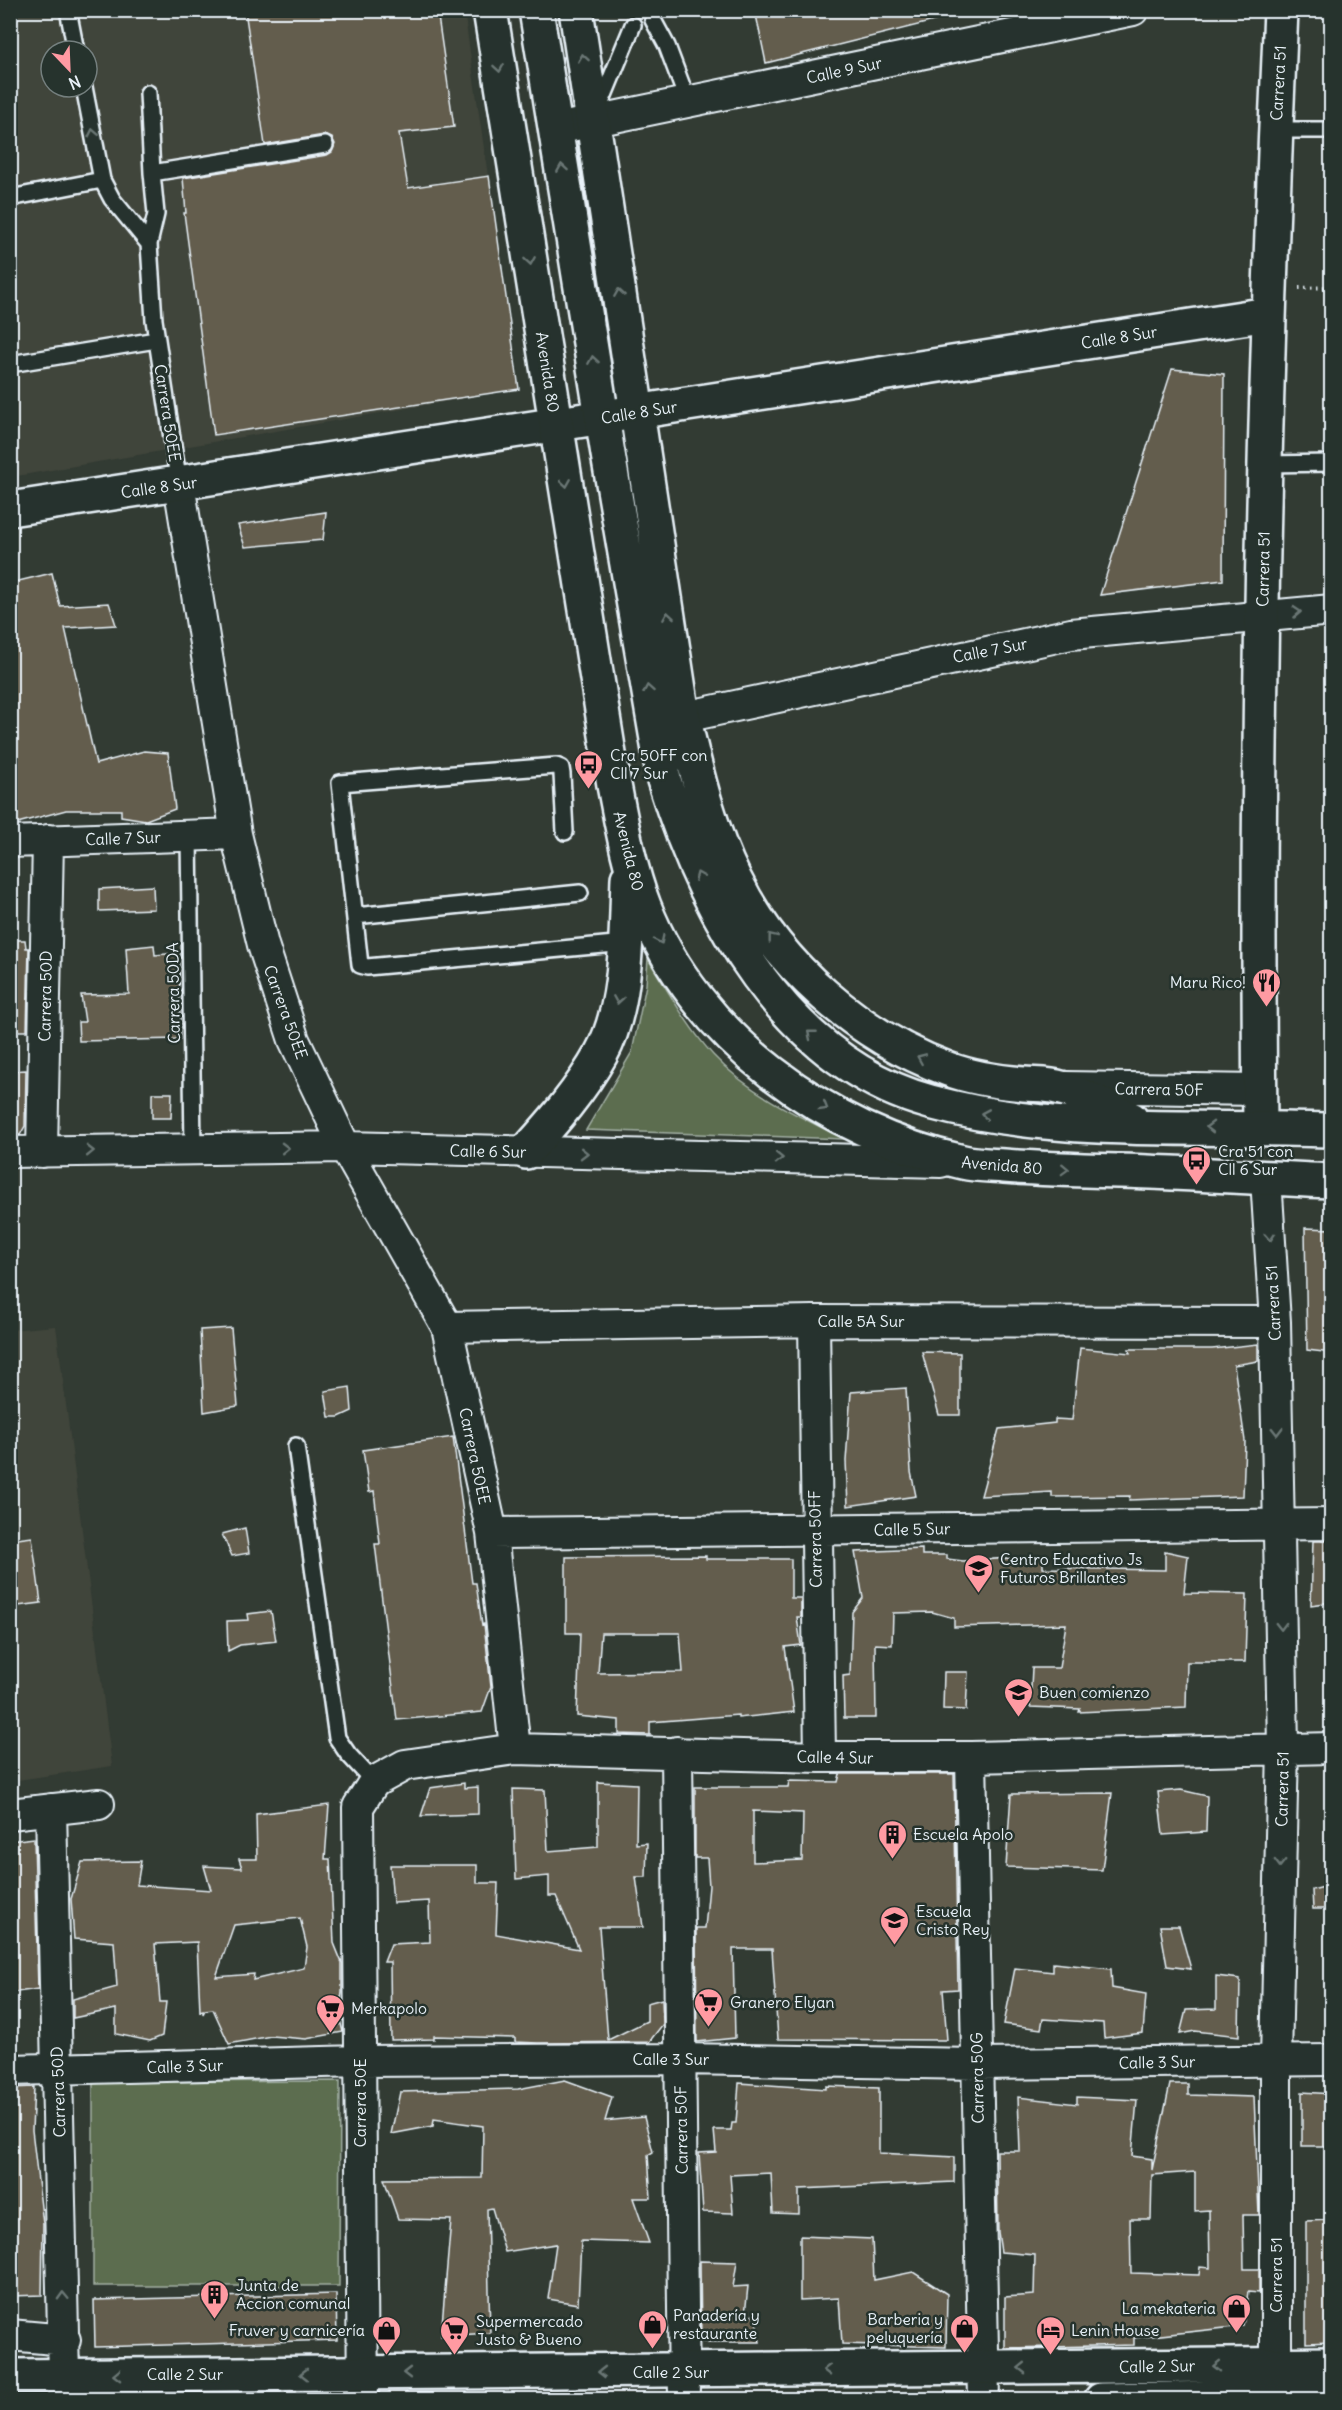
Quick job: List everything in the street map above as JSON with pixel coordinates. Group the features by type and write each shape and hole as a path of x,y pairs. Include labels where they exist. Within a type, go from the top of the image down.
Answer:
{"main road":[{"name":"Avenida 80","path":"490,10 612,774 629,858 644,906 665,950 703,1004 740,1045 787,1085 852,1124 914,1149 965,1163 1332,1181"},
{"path":"536,10 602,418 668,720 735,881 769,934 803,973 846,1013 899,1049 951,1070 1003,1082 1060,1087 1148,1126"},
{"path":"576,10 637,413 668,720 664,780 680,832 709,900 752,969 802,1026 836,1054 882,1084 928,1101 987,1115 1043,1122 1332,1130"},
{"name":"Carrera 51","path":"1260,1127 1262,615 1268,314 1281,10"},
{"name":"Calle 8 Sur","path":"10,509 1268,314"},
{"path":"526,1152 574,1097 603,1052 617,1008 626,943 629,858"},
{"name":"Calle 2 Sur","path":"10,2376 363,2386 984,2384 1275,2365 1332,2364"},
{"name":"Calle 2 Sur","path":"1101,2400 1332,2396"}],"street":[{"name":"Calle 9 Sur","path":"556,129 1133,10"},
{"name":"Carrera 50EE","path":"179,484 236,834 263,945 294,1040 345,1147 447,1327 492,1533 515,1749"},
{"name":"Calle 7 Sur","path":"668,720 1071,634 1332,610"},
{"name":"Calle 7 Sur","path":"10,842 236,834"},
{"name":"Carrera 50D","path":"42,1152 48,840"},
{"name":"Carrera 50F","path":"1060,1087 1259,1090"},
{"name":"Calle 6 Sur","path":"10,1152 345,1147 965,1163"},
{"name":"Carrera 51","path":"1266,1178 1275,1322 1283,1747 1276,2060 1276,2398"},
{"name":"Calle 5A Sur","path":"447,1327 814,1321 1275,1322"},
{"name":"Carrera 50FF","path":"814,1321 815,1530 820,1757"},
{"name":"Calle 5 Sur","path":"492,1533 1332,1524"},
{"name":"Calle 4 Sur","path":"358,1806 374,1782 405,1765 515,1749 820,1757 971,1757 1283,1747 1332,1748"},
{"name":"Carrera 50F","path":"677,1752 684,2386"},
{"name":"Carrera 50G","path":"971,1757 984,2384"},
{"path":"10,1814 99,1804"},
{"name":"Carrera 50E","path":"358,1806 363,2386"},
{"name":"Carrera 50D","path":"51,1809 64,2376"},
{"name":"Calle 3 Sur","path":"10,2070 360,2061 681,2058 977,2064 1332,2060"},
{"path":"10,2335 64,2340"}],"lane":[{"path":"68,10 74,39"},
{"path":"653,20 667,46 688,102"},
{"path":"593,122 633,25"},
{"path":"148,93 156,214 148,244"},
{"path":"86,99 102,180 111,199 148,244"},
{"path":"1276,130 1332,130"},
{"path":"152,173 325,145"},
{"path":"10,198 102,180"},
{"name":"Carrera 50EE","path":"148,244 156,340 179,484"},
{"path":"10,364 156,340"},
{"path":"1265,464 1332,463"},
{"path":"565,832 562,774 561,768 556,766 340,783 360,965 368,967 626,943"},
{"name":"Carrera 50DA","path":"189,836 193,1150"},
{"path":"356,916 580,893"},
{"path":"296,1446 337,1738 348,1754 374,1782"}],"shaded area":[{"path":"11,11 464,11 519,389 11,477"},
{"path":"56,1326 112,1766 11,1781 10,1330"}],"green space":[{"path":"648,959 695,1032 727,1069 775,1103 845,1139 586,1130 632,1052 646,985"},
{"path":"340,2081 339,2286 93,2286 93,2082"}],"building":[{"path":"245,10 437,10 454,127 399,133 408,188 489,176 519,389 214,435 184,213 186,213 183,178 327,155 332,152 335,144 332,138 324,135 265,145"},
{"path":"755,10 946,10 946,18 766,63"},
{"path":"1172,369 1224,374 1223,580 1100,595"},
{"path":"326,512 323,540 245,547 238,525"},
{"path":"52,573 60,606 109,603 116,625 65,628 96,764 144,751 168,753 175,809 146,820 121,816 121,810 66,810 10,825 10,583"},
{"path":"153,886 154,909 99,911 99,889"},
{"path":"10,940 25,940 26,948 29,948 27,1031 10,1031"},
{"path":"154,945 155,955 179,953 180,1039 79,1041 78,1022 85,1022 81,995 129,994 126,948"},
{"path":"26,1070 25,1126 20,1135 10,1135 10,1071"},
{"path":"152,1093 172,1093 171,1118 152,1118"},
{"path":"1305,1228 1332,1229 1332,1353 1307,1350"},
{"path":"231,1328 238,1406 204,1412 200,1330"},
{"path":"1258,1344 1258,1361 1234,1365 1245,1441 1243,1496 1129,1500 1130,1496 1052,1497 1052,1492 981,1496 999,1429 1055,1423 1055,1419 1072,1420 1080,1348 1130,1353 1129,1349 1212,1349"},
{"path":"922,1352 960,1353 960,1415 939,1415"},
{"path":"350,1387 352,1411 339,1417 329,1417 325,1391"},
{"path":"906,1388 911,1472 916,1496 848,1506 846,1461 851,1392"},
{"path":"453,1437 472,1583 476,1583 482,1625 484,1624 491,1687 482,1712 397,1720 375,1544 380,1544 374,1491 369,1492 363,1450"},
{"path":"245,1528 249,1553 232,1556 222,1534"},
{"path":"32,1537 41,1603 10,1607 10,1540"},
{"path":"1313,1541 1332,1541 1332,1602 1311,1605"},
{"path":"922,1549 922,1555 947,1555 947,1559 963,1561 1043,1556 1043,1568 1165,1570 1165,1551 1188,1556 1184,1593 1247,1594 1245,1662 1187,1662 1186,1707 1079,1712 1080,1709 1030,1707 1032,1668 1059,1668 1066,1624 954,1627 954,1618 932,1612 893,1613 892,1645 875,1644 876,1718 844,1718 843,1676 850,1675 852,1612 863,1598 855,1552"},
{"path":"706,1556 706,1559 791,1559 791,1598 801,1598 801,1617 797,1617 801,1645 785,1647 794,1712 738,1718 738,1715 650,1722 650,1735 619,1734 619,1720 577,1716 580,1633 566,1633 566,1557","holes":["601,1633 680,1633 683,1672 598,1673"]},
{"path":"271,1611 276,1641 240,1645 228,1651 227,1621 249,1620 248,1614"},
{"path":"944,1672 968,1672 966,1710 943,1709"},
{"path":"840,1774 954,1774 958,1989 943,1990 947,2040 778,2039 772,1949 733,1949 735,2038 697,2042 696,1928 705,1928 709,1886 707,1858 695,1858 695,1787 788,1787 789,1781 838,1782","holes":["753,1811 803,1813 802,1860 753,1862"]},
{"path":"598,1782 637,1784 636,1844 647,1843 646,1877 636,1877 643,1927 599,1927 608,2040 647,2021 647,2003 662,1999 663,2024 649,2042 538,2043 515,2042 515,2038 434,2036 434,2039 391,2040 390,1962 384,1962 391,1944 430,1942 429,1901 393,1903 390,1865 477,1865 477,1883 498,1883 496,1934 579,1949 556,1896 549,1896 549,1876 516,1879 513,1789 545,1790 548,1851 598,1847"},
{"path":"464,1783 464,1788 478,1787 478,1814 421,1816 430,1788"},
{"path":"1181,1790 1207,1796 1206,1832 1163,1835 1158,1792"},
{"path":"1112,1793 1102,1870 1006,1867 1011,1794"},
{"path":"329,1805 325,1859 330,1859 334,1943 342,1963 342,1993 338,2012 343,2032 306,2039 271,2036 229,2044 213,2009 205,2010 203,2014 203,2010 200,2011 197,1942 155,1944 160,2002 166,2002 162,2036 150,2041 116,2034 116,2009 73,2018 73,1999 117,1987 114,1942 74,1939 71,1899 82,1862 141,1861 137,1885 211,1890 204,1866 242,1868 239,1859 257,1859 256,1814","holes":["300,1918 307,1947 304,1968 253,1980 254,1974 216,1977 234,1925"]},
{"path":"34,1838 38,1989 10,1993 10,1841"},
{"path":"1332,1885 1332,1909 1313,1909 1312,1890"},
{"path":"1160,1926 1179,1926 1191,1969 1167,1966"},
{"path":"1053,1963 1111,1969 1112,1988 1146,1994 1143,2033 1104,2038 1103,2023 1043,2019 1041,2029 1004,2024 1015,1968 1053,1972"},
{"path":"1216,1976 1240,1979 1239,2036 1195,2031 1180,2034 1186,2010 1216,2009"},
{"path":"565,2080 612,2097 605,2121 644,2117 653,2152 648,2155 651,2198 633,2198 649,2243 581,2241 578,2304 548,2299 556,2244 505,2252 492,2208 487,2209 490,2333 441,2336 451,2220 398,2219 384,2179 482,2178 483,2126 434,2119 433,2126 391,2134 400,2092 518,2089"},
{"path":"739,2083 826,2089 826,2086 879,2088 879,2153 954,2157 954,2182 799,2189 799,2214 773,2213 771,2173 730,2175 733,2213 703,2212 699,2153 716,2152 714,2130 731,2130 732,2123 736,2123"},
{"path":"1170,2084 1188,2084 1188,2095 1254,2097 1259,2215 1243,2215 1244,2269 1259,2269 1259,2293 1248,2292 1243,2326 1134,2338 1134,2345 1005,2348 1005,2297 1034,2295 1035,2255 1001,2252 998,2232 997,2151 1020,2151 1018,2097 1077,2104 1077,2097 1137,2100 1132,2156 1152,2159 1152,2170","holes":["1195,2172 1195,2211 1209,2210 1210,2268 1200,2267 1199,2275 1131,2273 1130,2219 1151,2219 1152,2175"]},
{"path":"34,2087 32,2130 43,2224 42,2295 10,2296 10,2088"},
{"path":"1302,2092 1332,2094 1332,2146 1302,2146"},
{"path":"1332,2220 1332,2342 1306,2343 1306,2221"},
{"path":"800,2236 872,2239 874,2280 913,2272 947,2294 946,2347 842,2344 839,2298 800,2300"},
{"path":"700,2261 737,2262 733,2287 748,2286 745,2315 755,2315 760,2342 701,2342"},
{"name":"Junta de Accion comunal","path":"336,2294 337,2340 95,2347 94,2300"}],"place":[{"name":"Cra 50FF con Cll 7 Sur","path":"589,790"},
{"name":"Maru Rico!","path":"1267,1008"},
{"name":"Cra 51 con Cll 6 Sur","path":"1197,1186"},
{"name":"Centro Educativo Js Futuros Brillantes","path":"979,1594"},
{"name":"Buen comienzo","path":"1018,1718"},
{"name":"Escuela Apolo","path":"892,1860"},
{"name":"Escuela Cristo Rey","path":"895,1946"},
{"name":"Granero Elyan","path":"709,2028"},
{"name":"Merkapolo","path":"330,2034"},
{"name":"Junta de Accion comunal","path":"215,2320"},
{"name":"La mekateria","path":"1237,2334"},
{"name":"Panadería y restaurante","path":"652,2350"},
{"name":"Barberia y peluquería","path":"964,2354"},
{"name":"Fruver y carnicería","path":"386,2356"},
{"name":"Supermercado Justo & Bueno","path":"455,2356"},
{"name":"Lenin House","path":"1050,2356"}]}
